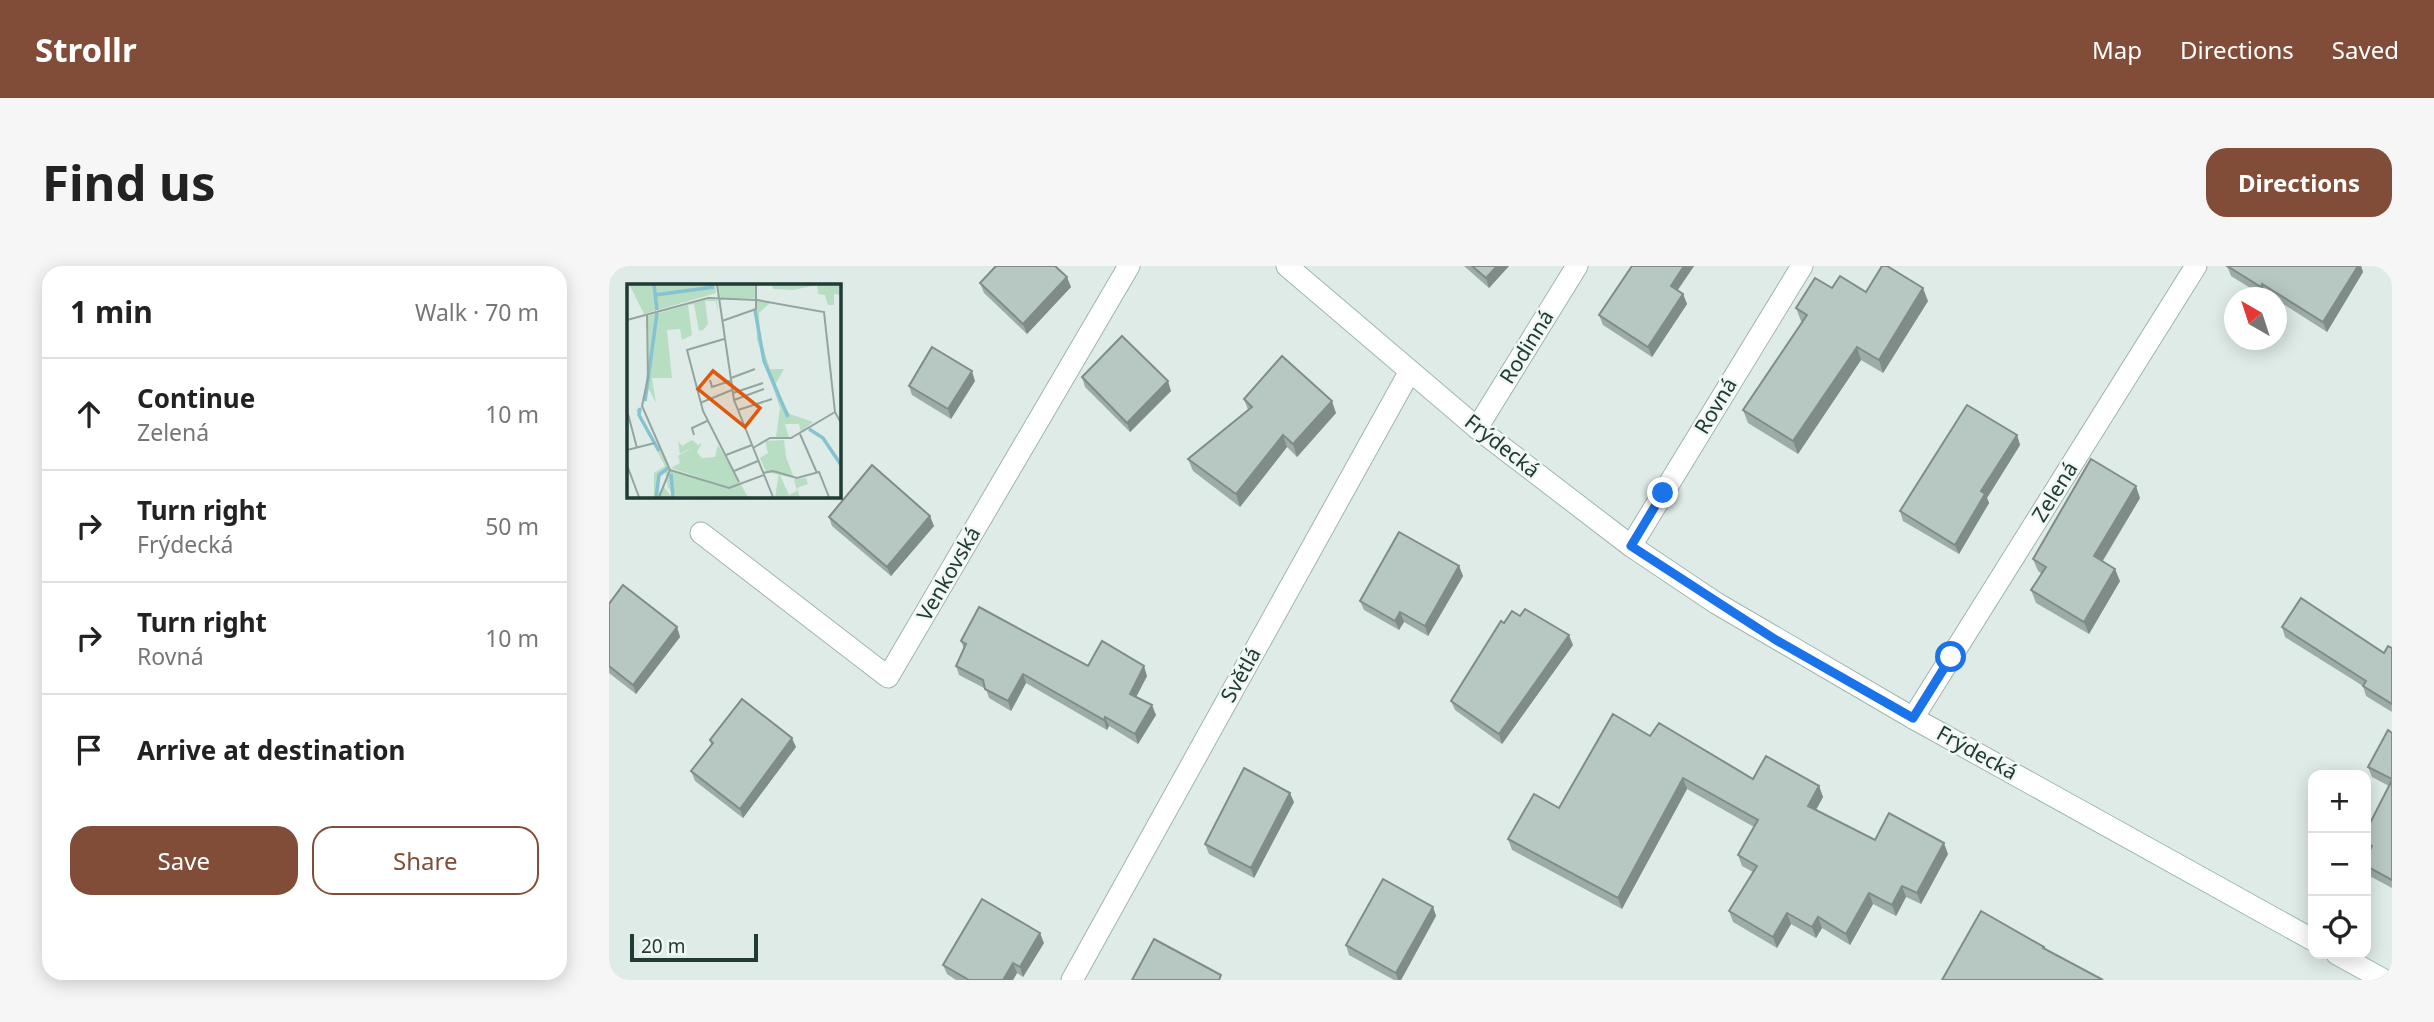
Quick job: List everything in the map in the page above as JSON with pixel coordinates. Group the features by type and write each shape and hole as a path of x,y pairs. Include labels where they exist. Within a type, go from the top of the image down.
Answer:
{"street":[{"name":"Venkovská","path":"701,533 888,677 1129,266"},
{"name":"Frýdecká","path":"1287,266 1477,428 1631,546 1776,640 2308,937"},
{"name":"Rodinná","path":"1477,428 1577,266"},
{"name":"Rovná","path":"1631,546 1802,266"},
{"name":"Zelená","path":"1913,718 2196,266"},
{"name":"Světlá","path":"1072,980 1410,371"},
{"path":"2346,959 2384,980"}],"building":[{"path":"996,266 1055,266 1067,277 1023,324 980,283"},
{"path":"1472,266 1497,266 1486,278"},
{"path":"1632,266 1684,266 1671,286 1683,294 1648,347 1599,315"},
{"path":"1882,266 1887,266 1923,288 1879,360 1857,347 1793,441 1743,410 1807,315 1796,308 1815,278 1832,288 1840,276 1866,292"},
{"path":"2227,266 2358,266 2323,322 2287,300 2287,287 2267,287 2262,284 2261,287"},
{"path":"1122,336 1168,381 1127,423 1082,377"},
{"path":"932,347 972,371 948,409 909,386"},
{"path":"1282,356 1332,401 1293,444 1283,435 1236,494 1188,459 1252,407 1244,399"},
{"path":"1967,405 2017,435 1981,491 1985,494 1955,545 1900,511"},
{"path":"2091,459 2136,486 2094,556 2115,569 2084,622 2031,590 2046,567 2033,559"},
{"path":"872,465 930,516 887,567 829,517"},
{"path":"1399,532 1459,566 1425,626 1400,612 1395,621 1360,601"},
{"path":"623,585 677,627 633,685 609,666 609,604"},
{"path":"2301,598 2384,653 2388,646 2392,648 2392,704 2363,686 2366,681 2282,627"},
{"path":"979,607 1088,666 1102,641 1144,666 1130,694 1152,705 1135,734 1105,717 1104,720 1023,674 1008,701 985,689 983,680 956,666 966,644 961,641"},
{"path":"1525,609 1569,635 1499,734 1451,701 1501,621 1504,623 1512,611 1520,616"},
{"path":"742,699 792,738 740,809 691,771 713,743 710,740"},
{"path":"1613,714 1650,736 1659,723 1753,779 1766,756 1819,786 1808,806 1875,840 1889,813 1944,843 1917,893 1902,886 1892,905 1869,893 1846,934 1818,917 1812,927 1787,913 1773,937 1729,911 1757,866 1738,855 1758,820 1683,778 1618,898 1508,839 1534,794 1559,808"},
{"path":"2388,730 2392,733 2392,779 2368,767"},
{"path":"1244,768 1290,793 1251,868 1205,844"},
{"path":"2392,780 2392,880 2371,869 2371,821"},
{"path":"1383,879 1433,907 1396,973 1346,945"},
{"path":"982,899 1040,933 1020,967 1013,963 1003,980 969,980 943,965"},
{"path":"1981,911 2043,948 2103,980 1942,980"},
{"path":"1154,939 1221,975 1219,980 1132,980"}],"route":[{"path":"1663,493 1631,546 1776,640 1913,718 1951,657"}]}
